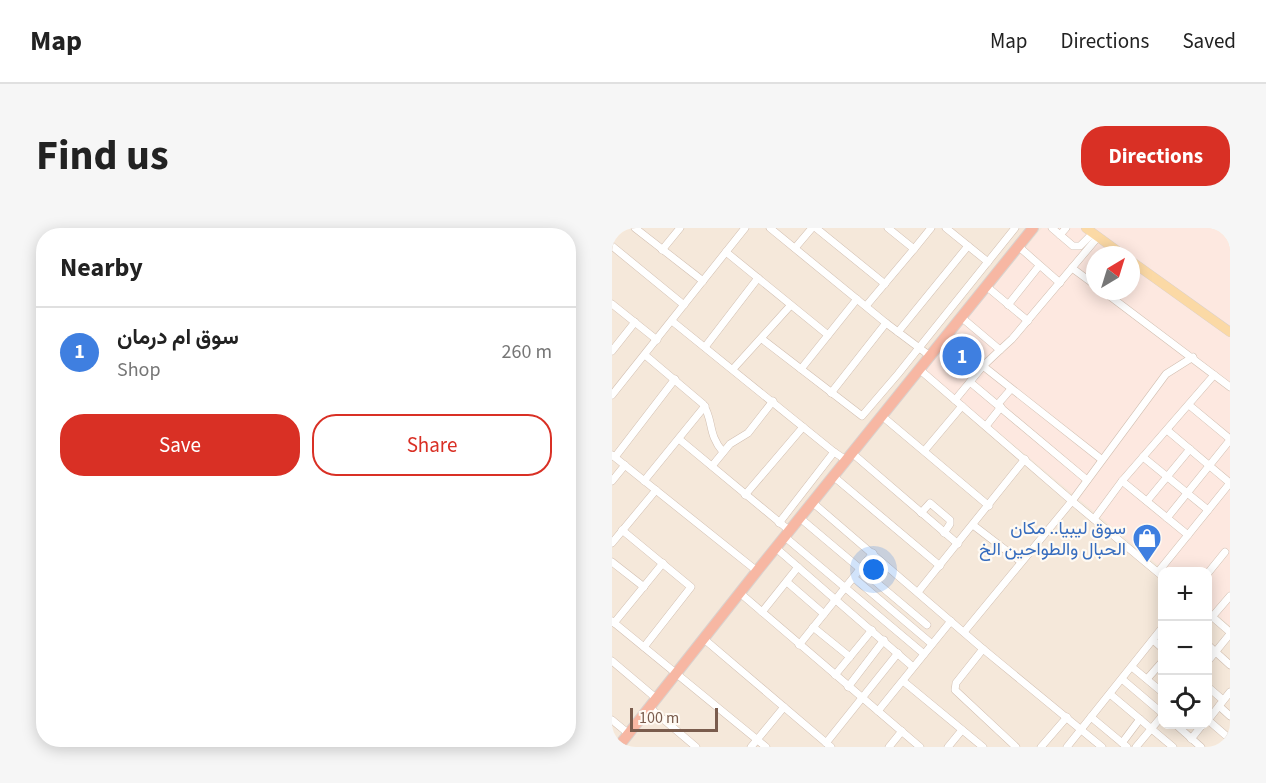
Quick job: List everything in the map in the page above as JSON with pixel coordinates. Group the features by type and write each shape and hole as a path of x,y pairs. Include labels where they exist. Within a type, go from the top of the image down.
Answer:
{"highway":[{"path":"625,742 756,572 1033,228"}],"main road":[{"path":"1092,233 1110,246"},
{"path":"1140,267 1230,332"}],"street":[{"path":"635,228 702,281"},
{"path":"662,250 680,228"},
{"path":"612,395 745,228"},
{"path":"770,228 930,356"},
{"path":"795,248 814,228 885,284"},
{"path":"888,228 914,249"},
{"path":"866,306 931,228"},
{"path":"946,228 988,262"},
{"path":"762,339 859,416 862,416 1015,228"},
{"path":"1052,228 1073,246 1080,246 1092,233"},
{"path":"1060,235 1066,228"},
{"path":"955,400 983,366 1028,321 1060,283 1072,268 1092,233"},
{"path":"612,246 684,305"},
{"path":"898,332 968,246"},
{"path":"1018,246 1060,283"},
{"path":"726,252 790,306 828,334"},
{"path":"1008,305 1039,266"},
{"path":"1072,268 1086,278"},
{"path":"705,347 758,278"},
{"path":"986,286 1028,321"},
{"path":"801,369 857,299"},
{"path":"1115,300 1230,387"},
{"path":"612,304 657,340"},
{"path":"734,369 790,306"},
{"path":"961,316 1000,350"},
{"path":"672,321 834,452 849,456 958,544"},
{"path":"612,351 635,322"},
{"path":"831,393 886,323"},
{"path":"645,355 705,406 712,438 723,452"},
{"path":"964,632 1020,561 1072,501 1166,374 1193,357"},
{"path":"983,366 1101,459"},
{"path":"919,369 1158,572"},
{"path":"1094,519 1122,481 1214,375"},
{"path":"675,380 614,456 756,572"},
{"path":"970,382 1087,480"},
{"path":"986,426 1011,388"},
{"path":"712,466 730,444 748,433 773,401"},
{"path":"1167,518 1230,440 1189,405"},
{"path":"644,481 705,406"},
{"path":"925,450 962,406"},
{"path":"867,411 881,418 925,450 989,506"},
{"path":"745,495 803,427"},
{"path":"1165,567 1230,483 1167,430"},
{"path":"679,439 778,523 846,588 924,654"},
{"path":"1147,501 1190,449"},
{"path":"778,523 834,452"},
{"path":"1143,457 1208,510"},
{"path":"918,592 1025,459"},
{"path":"612,482 625,465"},
{"path":"833,476 940,566"},
{"path":"1122,481 1188,535"},
{"path":"612,543 656,490"},
{"path":"812,502 983,649 1102,747"},
{"path":"921,513 930,503 950,520 944,533"},
{"path":"800,518 927,625"},
{"path":"973,525 1020,561"},
{"path":"622,530 688,584 690,590 644,647"},
{"path":"776,548 913,667"},
{"path":"1212,568 1225,552"},
{"path":"800,645 873,553"},
{"path":"612,562 644,586"},
{"path":"663,563 613,622 766,747"},
{"path":"762,612 798,567"},
{"path":"854,578 932,644"},
{"path":"787,582 824,614"},
{"path":"740,593 920,747"},
{"path":"1212,613 1230,596"},
{"path":"1212,617 1230,633 1212,656"},
{"path":"878,711 951,621"},
{"path":"813,627 850,657"},
{"path":"835,675 872,630"},
{"path":"1067,747 1158,634"},
{"path":"704,639 828,745 861,697 898,653"},
{"path":"848,687 884,640"},
{"path":"1154,640 1158,644"},
{"path":"983,649 956,683 955,690 1016,747"},
{"path":"1212,649 1230,665"},
{"path":"612,661 657,699"},
{"path":"1132,666 1158,689"},
{"path":"1147,679 1158,667"},
{"path":"1122,680 1158,712"},
{"path":"903,681 983,747"},
{"path":"1212,692 1230,716"},
{"path":"1212,710 1230,692"},
{"path":"1110,694 1173,747"},
{"path":"751,747 784,707"},
{"path":"650,708 696,747"},
{"path":"1041,747 1067,717"},
{"path":"1091,717 1125,745 1140,719"},
{"path":"612,720 625,742"},
{"path":"1136,747 1158,720"},
{"path":"1212,728 1230,739"},
{"path":"1180,729 1201,747"},
{"path":"1191,739 1199,729"},
{"path":"948,747 962,730"},
{"path":"889,747 902,731"}],"shaded area":[{"path":"612,228 1230,228 1230,747 612,747"},
{"path":"1042,228 1230,228 1230,626 1212,610 1212,567 1160,567 924,370"}],"place":[{"name":"سوق ام درمان","path":"962,356"},
{"name":"سوق ليبيا.. مكان الحبال والطواحين الخ","path":"1147,564"}]}
